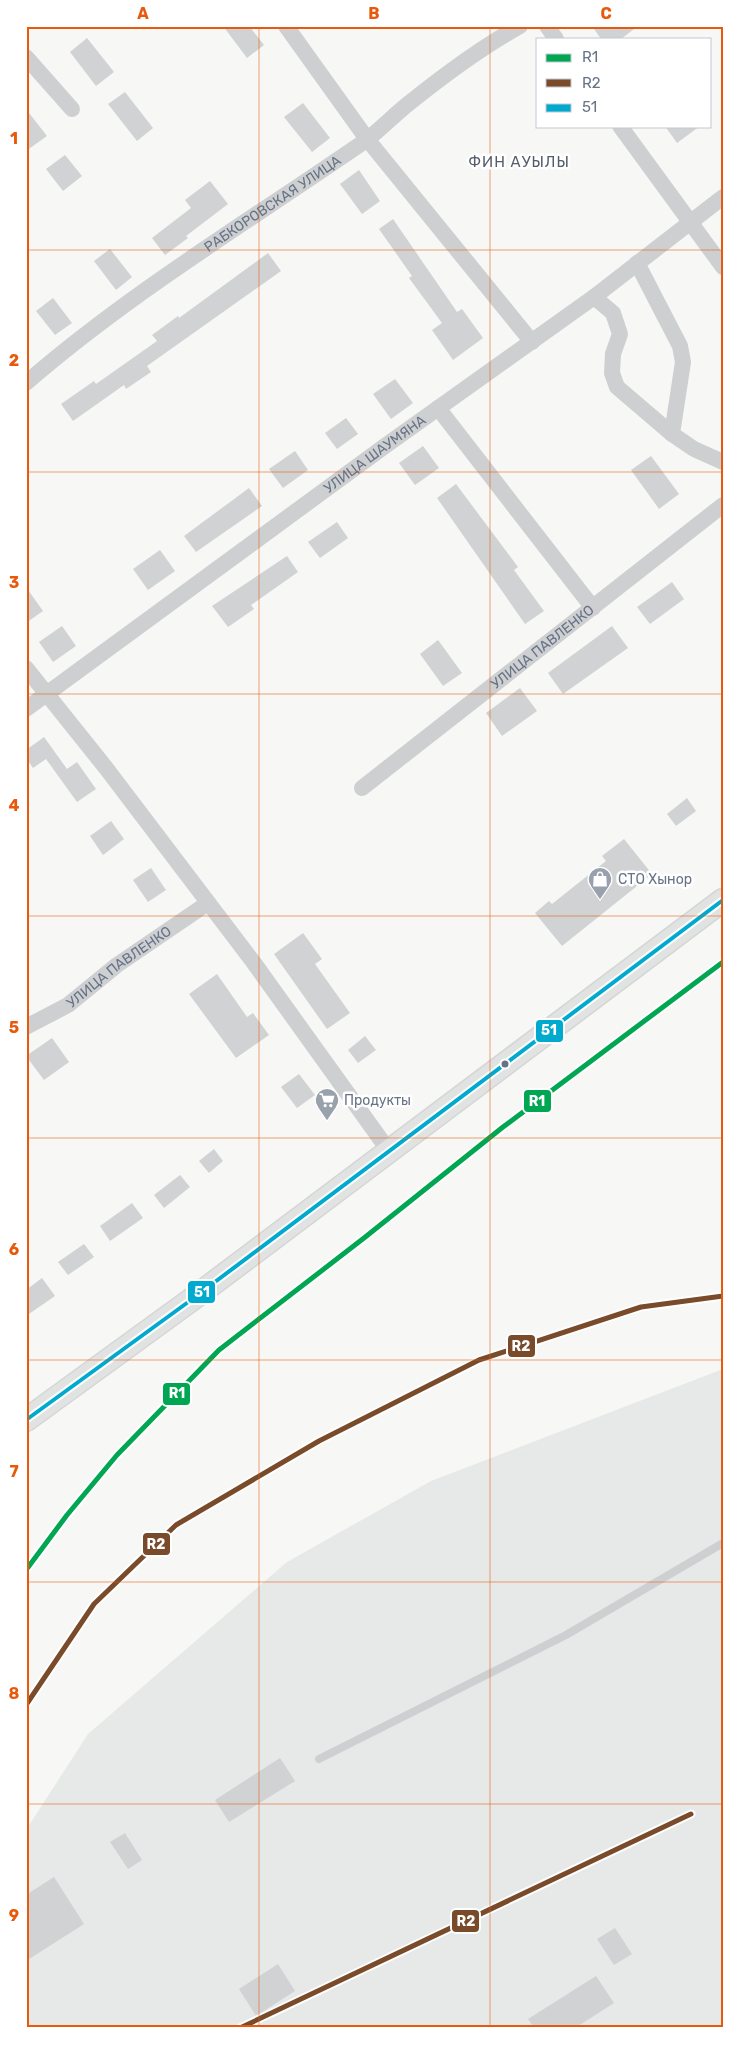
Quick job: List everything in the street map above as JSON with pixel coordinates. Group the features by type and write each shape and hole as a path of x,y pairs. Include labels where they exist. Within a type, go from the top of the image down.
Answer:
{"main road":[{"path":"26,1420 191,1300 723,900"}],"street":[{"path":"286,26 367,139 532,342"},
{"name":"РАБКОРОВСКАЯ УЛИЦА","path":"26,383 59,354 132,300 367,139 434,83 486,45 520,26"},
{"path":"547,26 555,38"},
{"path":"26,57 72,109"},
{"path":"621,128 723,267"},
{"name":"УЛИЦА ШАУМЯНА","path":"26,709 438,408 594,297 723,197"},
{"path":"637,263 680,346 683,362 672,434"},
{"path":"594,297 613,313 620,334 613,354 612,373 618,387 672,434 694,449 723,462"},
{"path":"438,408 593,608"},
{"name":"УЛИЦА ПАВЛЕНКО","path":"362,788 723,505"},
{"path":"26,668 254,964 389,1151"},
{"name":"УЛИЦА ПАВЛЕНКО","path":"26,1026 68,1005 117,965 208,903"}],"lane":[{"path":"319,1759 566,1635 723,1544"}],"shaded area":[{"path":"723,1369 723,2028 26,2028 26,1830 88,1734 287,1562 431,1481"}],"building":[{"path":"223,26 249,26 264,45 247,58"},
{"path":"592,26 638,26 622,38 600,38"},
{"path":"87,38 114,72 96,86 70,52"},
{"path":"125,92 153,128 137,141 108,104"},
{"path":"303,103 330,138 312,152 284,117"},
{"path":"26,109 47,136 26,151"},
{"path":"666,128 697,128 677,143"},
{"path":"65,155 82,176 63,191 46,169"},
{"path":"359,170 380,201 362,214 340,184"},
{"path":"210,181 228,204 186,236 188,238 165,255 152,238 191,208 185,200"},
{"path":"393,219 457,312 462,309 483,338 453,360 432,330 442,323 409,278 412,276 379,229"},
{"path":"110,249 132,277 116,290 94,261"},
{"path":"268,253 281,271 147,366 151,372 126,389 124,385 73,421 61,404 94,381 96,384 157,341 152,335 178,316 179,318"},
{"path":"53,298 72,323 55,335 36,311"},
{"path":"395,379 413,403 391,419 373,394"},
{"path":"346,418 358,434 337,449 325,433"},
{"path":"423,446 439,468 415,485 399,463"},
{"path":"295,451 308,470 283,488 269,469"},
{"path":"651,456 679,494 659,509 631,470"},
{"path":"456,484 518,567 514,570 544,611 525,624 437,498"},
{"path":"249,488 262,506 196,552 184,536"},
{"path":"337,522 348,538 320,558 308,542"},
{"path":"160,550 175,571 148,590 133,569"},
{"path":"287,556 298,572 251,605 254,609 228,627 212,606"},
{"path":"672,582 684,599 650,624 637,607"},
{"path":"26,587 43,611 26,623"},
{"path":"62,626 76,646 53,662 39,642"},
{"path":"612,626 628,648 563,694 548,673"},
{"path":"438,640 462,673 443,686 420,654"},
{"path":"520,688 537,711 502,736 486,713"},
{"path":"44,737 67,769 77,762 96,789 77,802 46,759 33,768 26,758 26,750"},
{"path":"687,798 696,811 676,826 667,814"},
{"path":"111,821 124,839 103,855 90,836"},
{"path":"624,839 652,874 562,946 535,913 549,901 552,904 606,861 602,856"},
{"path":"151,868 166,890 148,902 133,880"},
{"path":"303,933 322,959 315,964 350,1013 327,1029 274,954"},
{"path":"217,974 247,1017 253,1013 269,1035 236,1058 189,994"},
{"path":"365,1036 376,1050 358,1063 348,1050"},
{"path":"52,1038 69,1062 44,1080 26,1056"},
{"path":"299,1074 315,1095 297,1108 281,1087"},
{"path":"214,1149 223,1161 209,1173 199,1161"},
{"path":"180,1175 190,1187 164,1208 154,1195"},
{"path":"132,1203 143,1218 110,1241 100,1226"},
{"path":"84,1244 94,1257 68,1275 58,1262"},
{"path":"42,1278 55,1296 26,1316 26,1290"},
{"path":"280,1758 295,1781 229,1822 215,1800"},
{"path":"125,1833 142,1860 128,1869 110,1842"},
{"path":"54,1877 84,1924 26,1961 26,1895"},
{"path":"615,1928 632,1954 614,1965 597,1939"},
{"path":"278,1964 295,1991 256,2016 239,1989"},
{"path":"596,1976 614,2003 575,2028 534,2028 528,2019"}],"transit line":[{"name":"51","path":"26,1420 191,1300 723,900"},
{"name":"R1","path":"26,1570 67,1515 117,1455 219,1350 503,1127 723,962"},
{"name":"R2","path":"26,1705 94,1604 176,1525 319,1441 479,1360 641,1307 723,1296"},
{"name":"R2","path":"240,2028 691,1814"}],"place":[{"name":"СТО Хынор","path":"600,900"},
{"name":"Продукты","path":"327,1121"}],"district":[{"name":"ФИН АУЫЛЫ","path":"519,162"}]}
